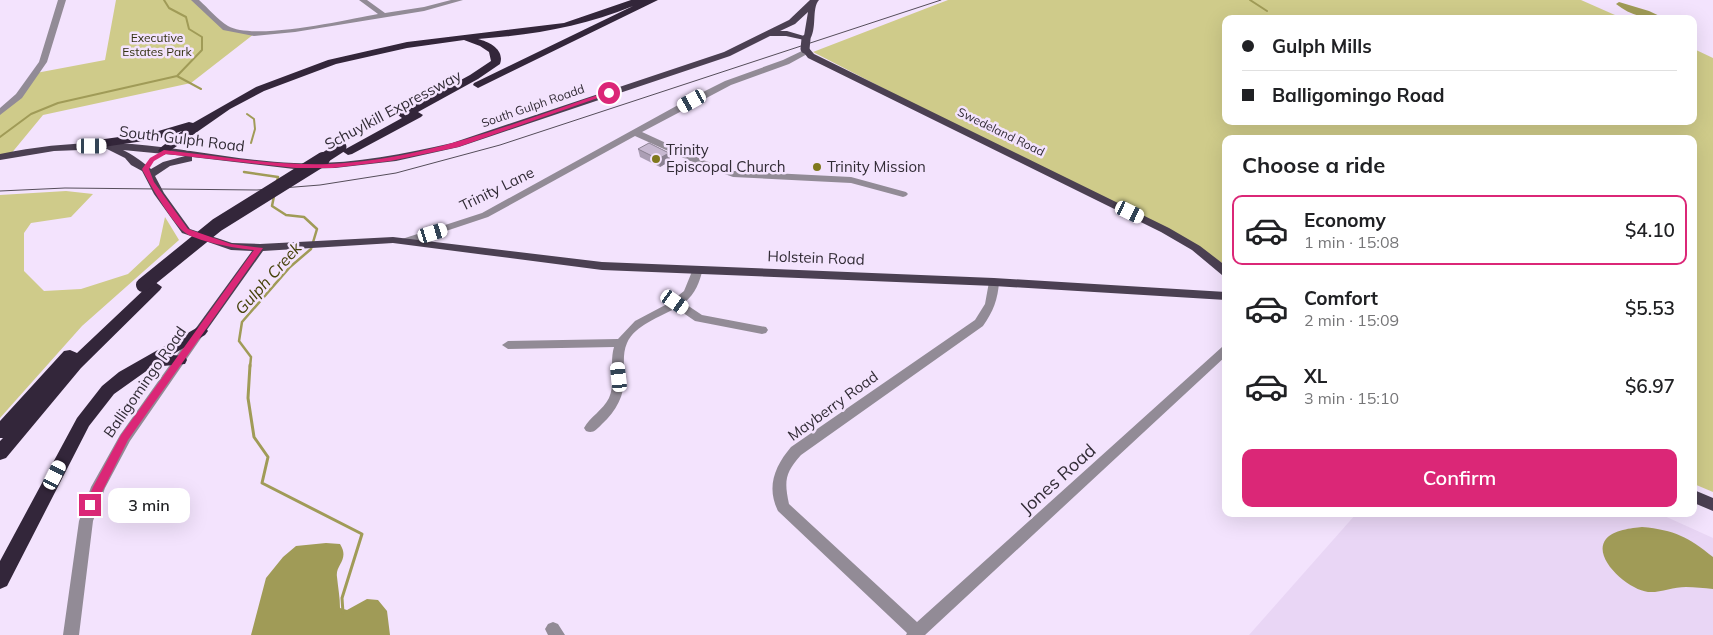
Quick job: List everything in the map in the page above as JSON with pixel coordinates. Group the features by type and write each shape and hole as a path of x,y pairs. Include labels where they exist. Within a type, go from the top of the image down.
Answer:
{"highway":[{"name":"Schuylkill Expressway","path":"0,432 70,355 149,286 254,210 344,149 404,115 641,0"},
{"path":"164,152 209,118 252,92 302,72 356,56 443,40 559,27 600,16 641,0"},
{"name":"Schuylkill Expressway","path":"344,149 653,0"},
{"path":"164,152 186,141 230,110 303,76 390,50 469,40 482,42 492,48 496,55 496,62 491,67 404,115"},
{"path":"83,146 157,135 209,118"},
{"name":"Schuylkill Expressway","path":"0,452 75,364 149,286"},
{"path":"0,580 83,422 108,390 145,363 200,331"},
{"path":"145,363 180,360"}],"main road":[{"path":"792,22 813,3"},
{"path":"806,38 810,33 813,3"},
{"path":"792,22 809,28"},
{"path":"792,22 800,28 806,38 806,50"},
{"name":"South Gulph Roadd","path":"271,164 332,166 361,163 455,145 727,54 792,22"},
{"path":"768,35 787,33 806,38"},
{"name":"Swedeland Road","path":"806,50 818,60 1165,230 1196,248 1222,269"},
{"name":"South Gulph Road","path":"0,157 54,148 108,146 271,164"},
{"name":"Trinity Lane","path":"108,146 129,156 134,163 147,173 186,231 230,246 260,248 406,241"},
{"path":"147,173 152,160 164,152"},
{"path":"147,173 170,162 209,158"},
{"name":"Holstein Road","path":"406,241 459,250 602,266 994,282 1222,296"},
{"name":"Balligomingo Road","path":"200,331 260,248"},
{"path":"1697,497 1713,505"}],"street":[{"path":"0,112 19,96 43,62 62,0"},
{"path":"195,0 226,28 254,34 295,30 383,14 424,9 459,0"},
{"path":"362,0 383,14"},
{"name":"Trinity Lane","path":"406,241 485,215 728,84 786,62 806,50"},
{"path":"786,62 818,60"},
{"path":"636,133 700,162 733,174 851,180 903,194"},
{"path":"590,428 606,412 617,395 619,377 617,355 620,343 639,324 688,293 698,269"},
{"name":"Mayberry Road","path":"916,634 783,507 778,489 781,468 796,451 979,322 990,308 994,282"},
{"path":"675,302 699,318 762,330"},
{"name":"Balligomingo Road","path":"71,635 90,505 124,438 200,331"},
{"path":"508,345 620,343"},
{"name":"Jones Road","path":"916,634 1222,354"}],"shaded area":[{"path":"1619,2 1658,15 1633,14 1616,4"},
{"path":"1353,517 1667,517 1713,538 1713,635 1249,635"},
{"path":"1642,527 1664,530 1680,536 1696,544 1713,557 1713,589 1686,587 1648,592 1631,586 1622,579 1608,564 1604,555 1603,547 1606,539 1613,533"},
{"path":"326,543 340,544 343,550 343,558 337,573 340,608 347,610 367,599 378,600 387,611 390,635 251,635 266,578 283,557 296,546"}],"green space":[{"name":"Executive Estates Park","path":"116,0 195,0 226,28 254,34 191,83 43,115 10,155 0,157 0,112 36,73 105,60"},
{"path":"948,0 1581,0 1615,15 1222,15 1222,125 1697,125 1697,50 1713,58 1713,492 1697,485 1697,135 1222,135 1222,263 813,52"},
{"path":"66,191 93,194 71,217 31,223 24,233 24,271 44,291 81,289 128,274 159,245 165,217 179,240 82,326 0,418 0,195"}],"building":[{"path":"649,143 669,153 658,159 638,149"}],"waterway":[{"path":"164,0 169,8 186,17 189,29 202,37 202,50 177,76"},
{"path":"1250,0 1267,11"},
{"name":"Gulph Creek","path":"0,137 31,114 58,103 177,76"},
{"name":"Gulph Creek","path":"177,76 201,89"},
{"name":"Gulph Creek","path":"247,114 254,119 255,129 251,143"},
{"name":"Gulph Creek","path":"244,172 278,177 277,181"},
{"name":"Gulph Creek","path":"250,367 251,357 239,341 242,322 290,267 311,249 317,229 304,217 286,215 272,206 274,196"},
{"name":"Gulph Creek","path":"250,365 248,398 254,437 268,457 262,483 362,534 342,598 343,613"}],"tram line":[{"path":"0,191 65,188 257,190 320,185 396,173 500,145 941,0"}],"place":[{"name":"Trinity Episcopal Church","path":"656,159"},
{"name":"Trinity Mission","path":"817,167"}],"route":[{"path":"90,505 124,438 260,248 230,246 186,231 151,182 146,169 152,160 164,152 296,166 332,166 390,159 455,145 609,93"}]}
